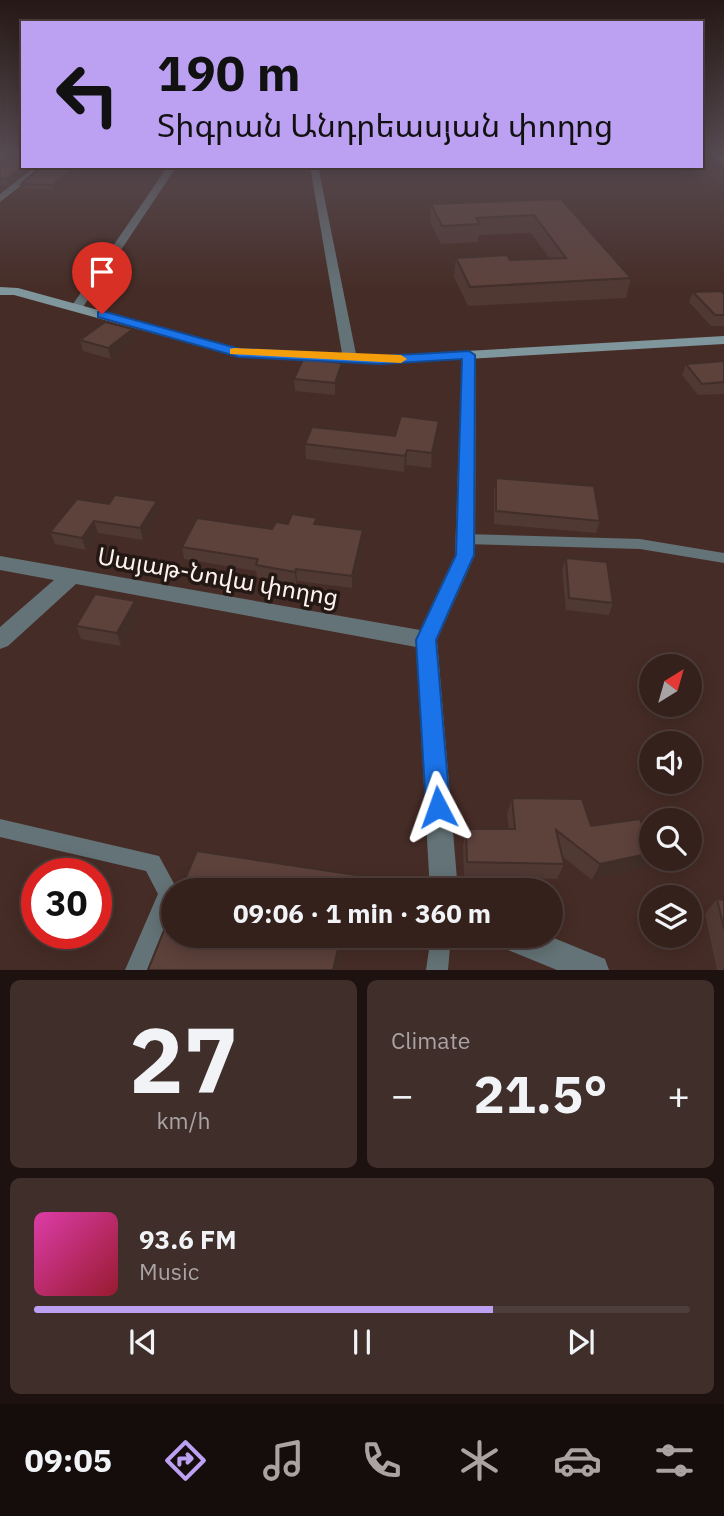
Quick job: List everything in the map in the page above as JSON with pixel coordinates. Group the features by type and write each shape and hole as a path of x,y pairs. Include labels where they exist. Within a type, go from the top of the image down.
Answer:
{"main road":[{"path":"0,291 14,291 77,307 239,353 380,360 724,340"}],"street":[{"path":"77,307 150,199"},
{"path":"320,199 350,359"},
{"path":"443,878 426,640 465,555 469,355"},
{"name":"Սայաթ-Նովա փողոց","path":"0,563 426,640"},
{"path":"0,640 72,576"},
{"path":"541,948 594,970"}],"lane":[{"path":"465,539 640,544 724,558"},
{"path":"0,828 152,863 169,893 136,970"},
{"path":"437,970 440,948"}],"building":[{"path":"561,199 631,278 470,287 456,258 507,255 510,260 566,258 534,215 476,218 480,224 442,226 431,204"},
{"path":"721,291 724,294 724,315 715,315 693,292"},
{"path":"105,322 133,329 108,348 80,340"},
{"path":"303,359 342,363 335,383 294,379"},
{"path":"724,361 724,382 702,384 686,364"},
{"path":"401,416 439,421 432,453 407,450 405,456 305,444 312,427 395,436"},
{"path":"496,478 594,486 600,521 496,511"},
{"path":"115,495 157,501 140,528 94,521 82,538 50,532 77,499 109,504"},
{"path":"292,514 317,518 314,524 363,530 352,576 296,569 295,572 256,565 258,559 182,547 197,518 272,529 276,522 288,524"},
{"path":"566,558 607,562 613,603 569,598"},
{"path":"95,594 135,601 117,633 76,626"},
{"path":"512,798 582,799 591,826 639,819 639,856 600,864 556,830 564,864 467,862 466,829 515,829"},
{"path":"197,851 375,878 186,878"},
{"path":"717,899 724,900 724,929"},
{"path":"161,938 161,948 338,948 333,970 148,970"}],"slow traffic":[{"path":"234,352 401,359"}],"route":[{"path":"102,314 239,353 380,360 469,355 465,555 426,640 438,807"}]}
